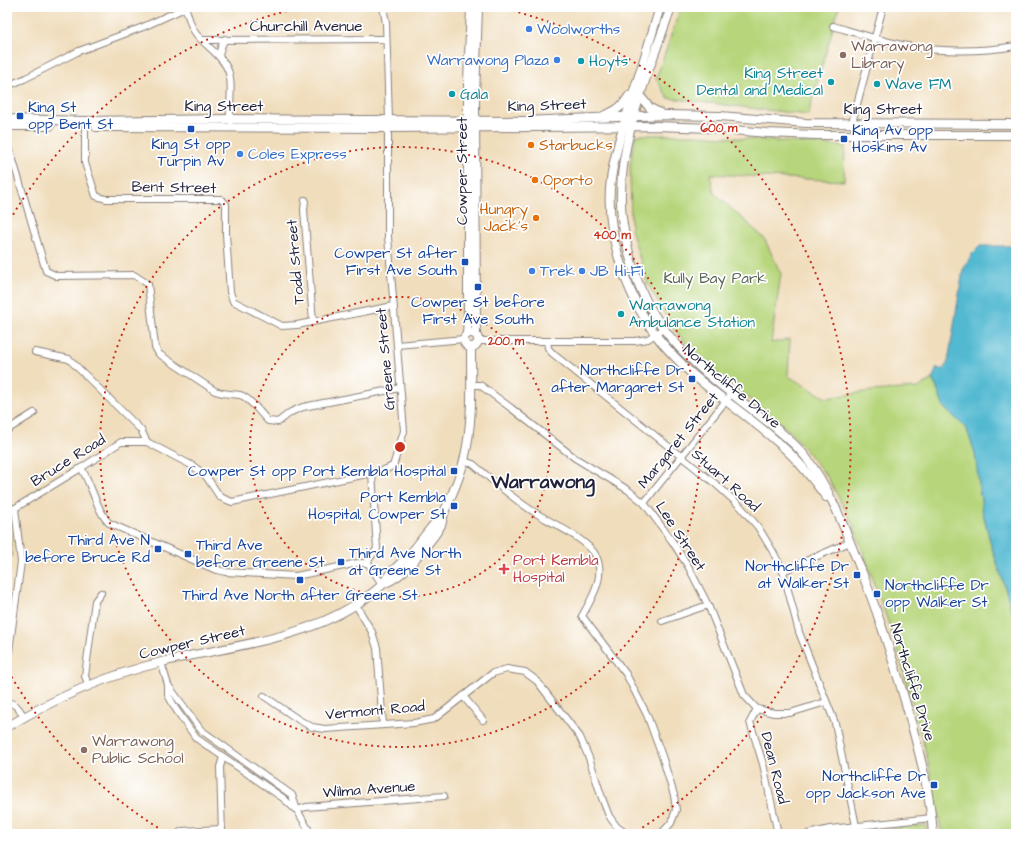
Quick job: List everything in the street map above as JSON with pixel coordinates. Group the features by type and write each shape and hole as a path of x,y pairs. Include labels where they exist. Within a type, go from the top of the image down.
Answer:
{"main road":[{"name":"Cowper Street","path":"471,7 477,338"},
{"name":"Cowper Street","path":"466,337 468,318 472,124 478,7"},
{"name":"Northcliffe Drive","path":"660,7 636,85 630,116 631,127 623,162 621,200 623,231 633,269 648,306 663,329 691,359 732,394 786,436 804,455 830,495 870,592 892,654 920,755 932,818 933,834"},
{"name":"Northcliffe Drive","path":"671,7 640,96 622,128 611,180 610,204 612,225 625,276 636,302 656,335 674,357 783,447 807,472 826,497 850,542"},
{"path":"598,118 620,108 625,103 636,85"},
{"path":"640,96 650,108 664,114"},
{"name":"King Street","path":"472,124 664,114 720,116 794,122 1016,124"},
{"name":"King Street","path":"7,119 86,121 230,119 370,120 388,124"},
{"name":"King Street","path":"7,126 85,127 472,124 622,128 711,128 801,135 1016,135"},
{"path":"471,333 477,338 475,346 467,346 466,337 471,333"},
{"name":"Cowper Street","path":"382,584 393,581 414,560 426,547 441,525 443,515 464,461 470,417 471,347"},
{"name":"Cowper Street","path":"7,727 24,717 89,686 122,674 161,662 294,633 356,605 382,584 388,576 408,557 434,522 443,515"},
{"path":"408,557 413,556 420,549 426,547 428,531"}],"street":[{"path":"7,86 79,51 143,27 186,7 190,16 192,29 219,56 229,72 230,119 235,123 244,126"},
{"name":"Greene Street","path":"372,473 393,466 404,431 388,237 386,23 383,7"},
{"path":"872,135 864,130 857,130 854,128 852,123 883,7"},
{"path":"833,26 906,46 947,50 993,49 1016,46"},
{"path":"219,56 225,39"},
{"name":"Churchill Avenue","path":"203,40 386,39"},
{"name":"Bent Street","path":"85,127 85,163 96,196 106,199 221,199 226,204 228,270 230,292 233,301 282,326 297,325 393,306"},
{"path":"10,150 46,271 57,276 134,275 148,284 155,348 160,354 215,391 246,398 268,421 278,422 290,412 302,407 400,388"},
{"name":"Todd Street","path":"305,200 304,210 313,321"},
{"path":"477,338 547,341 636,341 648,339 663,329"},
{"path":"397,345 466,337"},
{"name":"Stuart Road","path":"547,341 548,348 552,353 718,486 740,506 758,527 783,571 799,632 835,722 856,826"},
{"path":"35,352 69,359 141,430 147,442 193,466 206,476 220,497 232,502 372,473 377,549 369,559 368,563"},
{"name":"Lee Street","path":"471,385 480,385 512,408 575,458 628,490 644,503 688,566 708,605 744,695 757,709"},
{"name":"Margaret Street","path":"644,503 732,394"},
{"path":"7,430 34,413"},
{"name":"Bruce Road","path":"7,513 121,442 147,442"},
{"path":"464,461 473,464 531,510 584,542 592,549 596,556 599,567 598,583 582,616 626,674 647,715 662,756 674,795 676,810 671,823 660,834"},
{"path":"81,468 88,480 103,516 109,523 214,569 226,572 296,576 358,563 368,563"},
{"path":"7,666 21,562 15,508"},
{"path":"783,571 850,542"},
{"path":"368,563 382,584"},
{"path":"89,686 85,676 95,602 101,593"},
{"path":"356,605 372,632 377,648 383,725"},
{"path":"662,621 708,605"},
{"path":"161,662 168,685 168,695 196,738 283,798 296,810 311,834"},
{"name":"Vermont Road","path":"264,696 312,727 325,729 414,723 434,719 493,673 507,669 525,672 537,681 580,737 590,758 609,816 617,827 627,834"},
{"path":"168,685 201,730 292,795 296,810"},
{"path":"463,696 483,720"},
{"path":"7,702 18,706 24,717"},
{"path":"757,709 774,713 790,713 826,702"},
{"name":"Dean Road","path":"757,709 750,722 762,764 778,834"},
{"path":"178,834 182,832 222,832 220,767 223,757"},
{"name":"Wilma Avenue","path":"296,810 306,807 444,796"},
{"path":"808,834 856,826 932,818"}],"green space":[{"path":"681,7 839,7 808,115 668,98 656,79"},
{"name":"Kully Bay Park","path":"636,135 695,135 845,146 844,181 710,174 714,193 764,238 781,274 771,343 790,339 788,376 826,398 871,391 918,388 932,379 944,408 966,427 975,453 982,509 991,545 1016,626 1016,825 1012,834 942,834 928,761 897,647 853,524 828,478 792,433 704,363 672,327 647,283 631,229 630,164"},
{"path":"7,521 9,523 12,556 7,555"},
{"path":"926,825 926,834 854,834 854,832"}],"water":[{"path":"980,246 1016,246 1016,626 991,545 982,509 975,453 966,427 944,408 932,379 937,368 943,370 948,362 963,270 972,254"}],"place":[{"name":"Woolworths","path":"529,29"},
{"name":"Warrawong Library","path":"843,55"},
{"name":"Warrawong Plaza","path":"557,60"},
{"name":"Hoyts","path":"581,61"},
{"name":"King Street Dental and Medical","path":"831,82"},
{"name":"Wave FM","path":"877,84"},
{"name":"Gala","path":"452,94"},
{"name":"King St opp Bent St","path":"20,116"},
{"name":"King St opp Turpin Av","path":"191,129"},
{"name":"King Av opp Hoskins Av","path":"844,139"},
{"name":"Starbucks","path":"531,145"},
{"name":"Coles Express","path":"240,154"},
{"name":"Oporto","path":"535,180"},
{"name":"Hungry Jack's","path":"536,218"},
{"name":"Cowper St after First Ave South","path":"465,262"},
{"name":"Trek","path":"532,271"},
{"name":"JB Hi-Fi","path":"582,271"},
{"name":"Cowper St before First Ave South","path":"478,287"},
{"name":"Warrawong Ambulance Station","path":"621,314"},
{"name":"Northcliffe Dr after Margaret St","path":"692,379"},
{"name":"Cowper St opp Port Kembla Hospital","path":"454,471"},
{"name":"Port Kembla Hospital, Cowper St","path":"454,506"},
{"name":"Third Ave N before Bruce Rd","path":"158,549"},
{"name":"Third Ave before Greene St","path":"188,554"},
{"name":"Third Ave North at Greene St","path":"341,562"},
{"name":"Port Kembla Hospital","path":"504,569"},
{"name":"Northcliffe Dr at Walker St","path":"857,575"},
{"name":"Third Ave North after Greene St","path":"300,580"},
{"name":"Northcliffe Dr opp Walker St","path":"877,594"},
{"name":"Warrawong Public School","path":"84,750"},
{"name":"Northcliffe Dr opp Jackson Ave","path":"934,785"}],"district":[{"name":"Warrawong","path":"543,481"}]}
